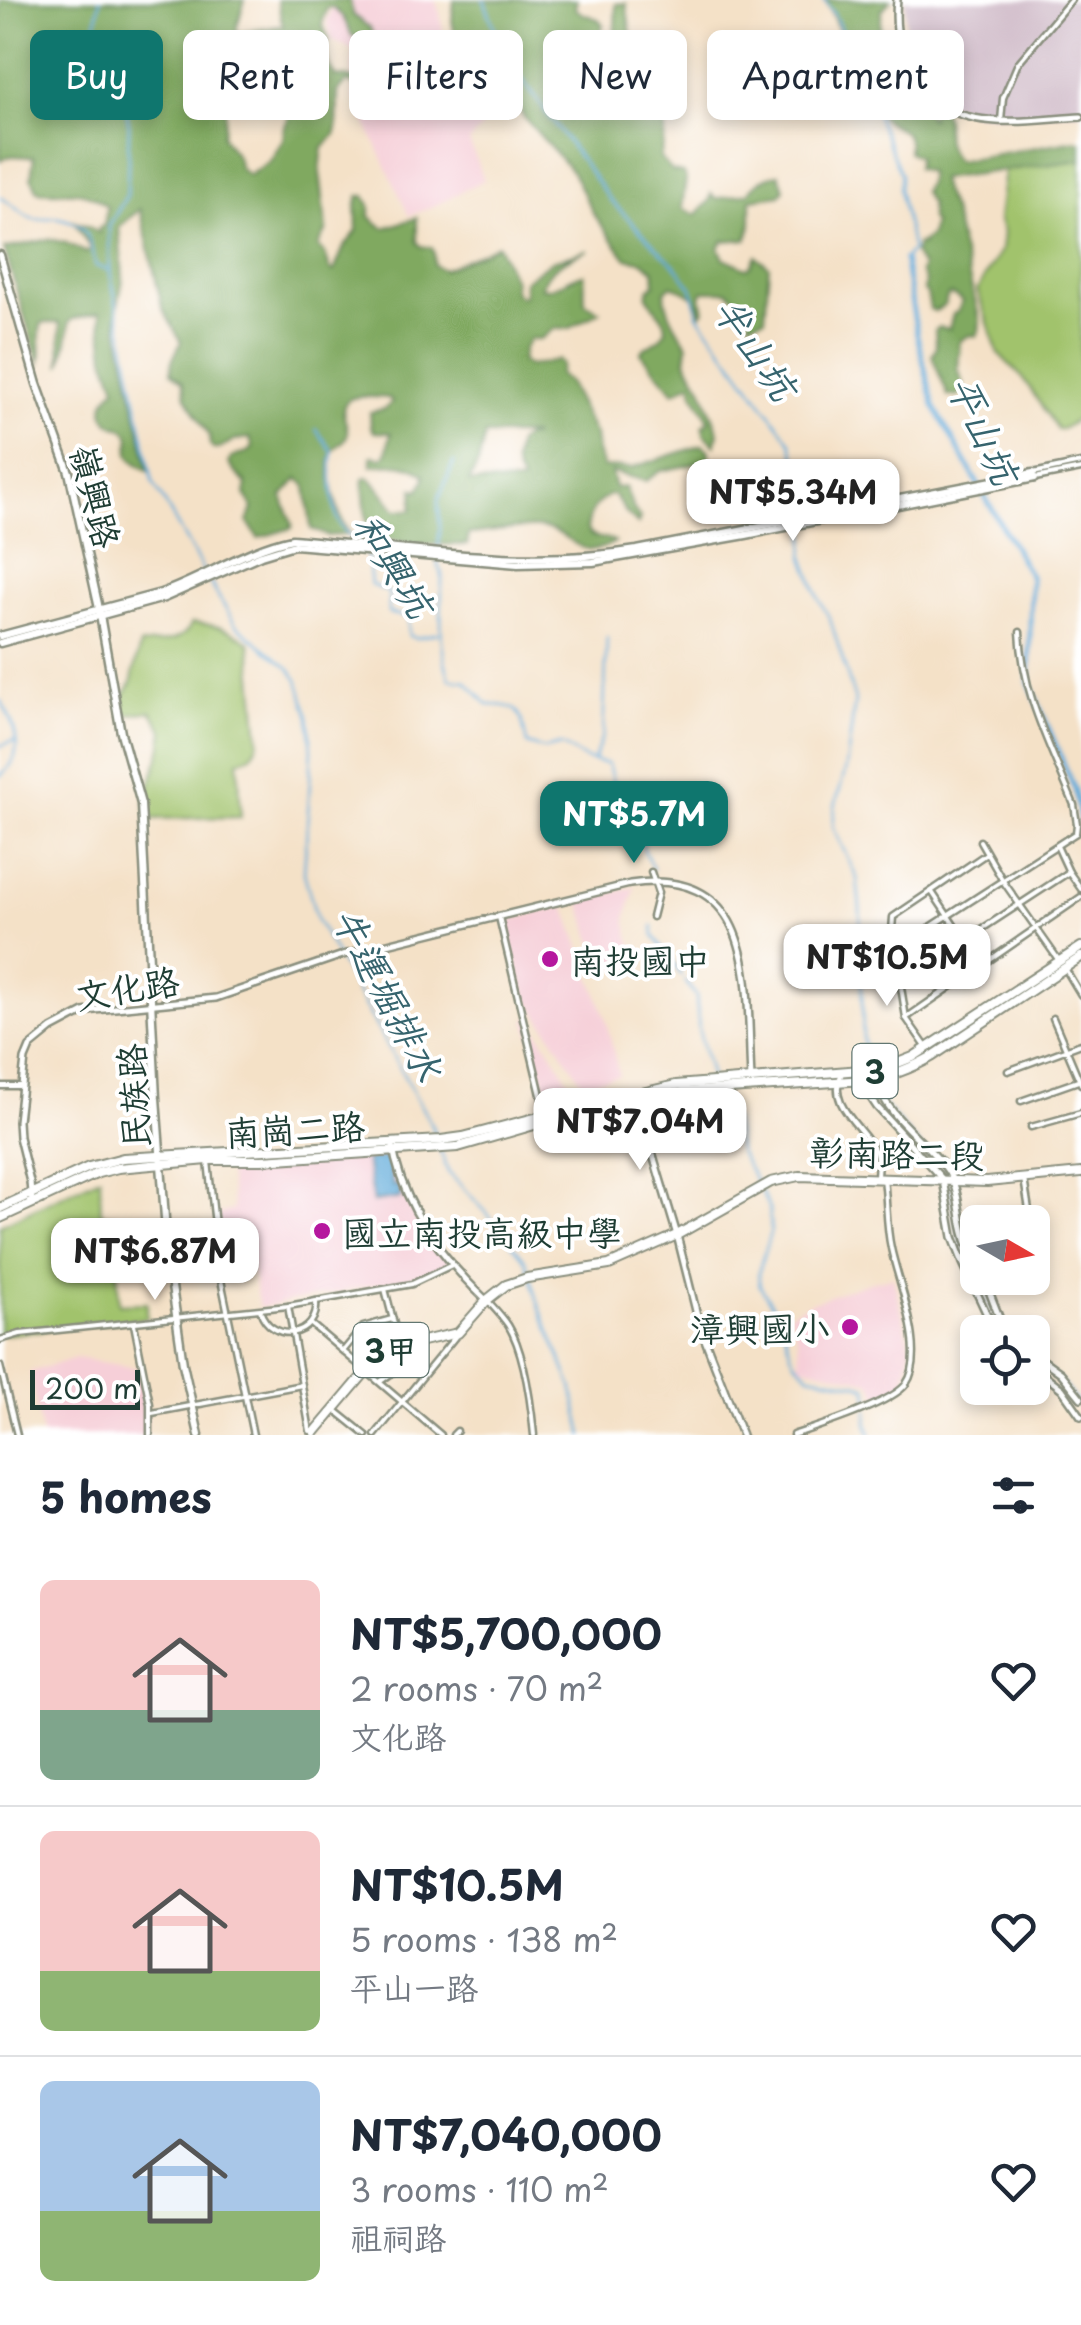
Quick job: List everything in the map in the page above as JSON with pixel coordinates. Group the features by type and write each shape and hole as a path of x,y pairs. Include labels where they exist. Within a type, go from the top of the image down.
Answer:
{"main road":[{"name":"嶺興路","path":"0,255 37,384 68,472 127,754"},
{"path":"3,639 184,588 260,552 294,546 348,546 518,564 593,560 1034,476"},
{"name":"民族路","path":"127,754 143,816 160,1159 176,1319 198,1435"},
{"name":"南崗二路","path":"160,1159 469,1144 547,1118 676,1085 902,1072 933,1056 1081,947"},
{"name":"南崗二路","path":"870,1075 928,1048 1062,964 1081,957"},
{"name":"3","path":"0,1218 103,1162 160,1159"},
{"name":"彰南路二段","path":"458,1333 506,1284 608,1265 677,1235 786,1177 987,1182 1081,1173"},
{"name":"3","path":"0,1208 31,1198"},
{"name":"3甲","path":"312,1433 380,1355 400,1346 458,1333"}],"street":[{"path":"897,0 895,23 903,57 922,88 940,106 977,120 1081,118"},
{"path":"1001,121 1007,84 1018,64 1071,0"},
{"path":"1034,476 1081,466"},
{"path":"835,956 895,950 1076,833 1074,805 1028,693 1020,632"},
{"path":"980,841 1081,995"},
{"path":"1057,846 1068,872 1081,889"},
{"path":"928,1048 906,1018 892,917 986,854"},
{"path":"651,872 658,893 652,918"},
{"path":"900,983 1068,872"},
{"path":"547,1118 499,917 630,884 673,882 698,890 734,928 746,989 751,1083"},
{"path":"932,892 982,966"},
{"path":"906,1018 1081,896"},
{"name":"文化路","path":"31,1198 19,1137 25,1059 30,1047 56,1026 84,1012 216,998 342,955 499,917"},
{"path":"1021,1100 1080,1081 1053,1018"},
{"path":"1008,1071 1081,1044"},
{"path":"870,1075 870,1095 877,1107 949,1181 954,1237 987,1315"},
{"path":"870,1075 897,1115 946,1167 960,1221"},
{"path":"793,1435 851,1415 894,1394 908,1381 914,1345 890,1244 877,1154 842,1103 840,1077"},
{"path":"0,1086 22,1086"},
{"path":"636,1098 700,1327 742,1435"},
{"path":"1030,1127 1081,1113"},
{"path":"393,1146 419,1220 452,1264 508,1324 527,1388 534,1435"},
{"path":"207,1156 221,1280 253,1435"},
{"path":"1024,1179 1028,1205"},
{"path":"0,1340 20,1334 260,1310 384,1290 412,1284 452,1264"},
{"path":"384,1290 400,1346"},
{"path":"260,1310 271,1328 293,1332 310,1324 316,1313 316,1301"},
{"path":"288,1306 312,1433"},
{"path":"343,1351 362,1327 392,1319"},
{"path":"134,1324 152,1413 150,1435"},
{"path":"310,1324 441,1435"},
{"path":"376,1435 458,1333"},
{"path":"380,1381 414,1356"},
{"path":"1050,1365 1081,1398"},
{"path":"0,1366 17,1435"},
{"path":"1050,1380 1081,1416"},
{"path":"152,1413 302,1385"},
{"path":"334,1409 366,1435"}],"shaded area":[{"path":"335,0 435,0 443,30 349,30 349,48 332,40 327,21"},
{"path":"905,0 1081,0 1081,112 996,115 964,109 964,30 906,30"},
{"path":"365,120 488,120 469,141 484,180 409,216"},
{"name":"南投國中","path":"635,887 626,919 636,965 603,971 580,902"},
{"name":"南投國中","path":"565,906 605,1016 619,1075 583,1084 526,996 505,921"},
{"path":"529,1017 572,1087 548,1095 526,1019"},
{"name":"國立南投高級中學","path":"391,1155 414,1218 451,1264 409,1278 259,1308 247,1245 222,1249 218,1214 233,1210 227,1165"},
{"name":"漳興國小","path":"893,1277 911,1348 904,1385 879,1398 871,1382 800,1365 798,1340 789,1313 869,1282"},
{"path":"76,1358 138,1368 148,1414 146,1435 42,1435 30,1372"}],"green space":[{"path":"0,0 245,0 236,30 183,30 183,120 225,120 222,136 237,157 240,169 249,175 270,161 283,140 288,120 329,120 329,65 336,77 349,78 349,83 338,92 337,129 323,148 320,172 327,230 318,246 330,269 334,271 344,247 357,231 359,196 365,196 370,217 384,228 417,218 417,242 432,248 434,265 443,270 498,245 519,296 524,296 524,281 552,261 588,250 554,268 541,287 552,287 584,274 585,303 600,311 570,328 554,329 541,339 530,339 521,361 529,366 558,360 562,364 559,375 568,382 595,435 603,467 631,468 703,445 709,451 710,461 660,471 646,481 611,472 615,488 625,487 640,518 638,524 614,495 599,502 591,513 587,530 592,536 615,542 602,548 584,548 542,528 469,534 467,545 410,544 374,536 367,529 364,479 368,477 377,485 396,510 412,510 414,489 419,490 425,475 400,464 372,466 372,456 383,458 386,454 391,433 374,432 370,412 385,409 392,402 389,398 364,396 346,403 343,411 347,435 334,450 331,461 334,494 349,534 327,536 311,529 306,485 298,479 283,496 292,528 258,538 248,522 253,508 245,494 247,484 229,463 231,458 250,451 250,438 213,449 186,397 183,382 171,372 181,342 162,307 140,209 119,227 123,279 117,310 149,471 130,457 128,433 110,423 104,413 106,399 116,387 105,357 100,312 69,322 61,366 60,323 42,323 39,364 4,249 50,239 87,253 90,248 74,222 99,233 107,206 81,193 38,191 31,177 34,157 0,161","holes":["485,435 532,435 518,442 515,453 521,483 469,482"]},
{"path":"277,0 350,0 353,15 371,30 349,30 332,7 327,8 322,24 325,30 258,30 283,26"},
{"path":"454,0 577,0 575,8 596,18 603,24 601,30 543,30 543,120 663,120 660,158 672,171 683,173 686,179 682,208 696,215 711,194 715,199 748,193 761,180 779,174 784,189 780,195 751,199 747,239 723,241 719,248 724,258 746,268 756,256 769,266 765,318 749,323 750,312 728,291 703,291 701,314 697,302 687,292 671,285 665,291 669,313 688,345 686,361 702,387 719,433 715,445 704,434 703,426 709,420 691,383 674,392 641,353 666,330 665,322 647,296 655,284 654,270 642,261 626,258 593,213 572,172 523,116 523,30 454,30"},
{"path":"825,0 891,0 882,10 881,30 839,30"},
{"path":"626,3 630,30 615,30 616,4"},
{"path":"885,120 945,120 947,146 957,161 1081,142 1081,160 940,179 980,320 976,336 960,341 958,369 964,385 959,396 948,396 932,356 935,330 949,329 962,301 948,295 944,306 935,311 930,309 922,267 914,253 918,244 922,245 930,236 933,224 930,204 922,191 928,183 928,172 916,168 918,157 908,152 903,131"},
{"path":"1081,160 1081,417 1057,429 1023,378 998,353 977,290 1001,250 1003,232 998,219 1004,170"},
{"path":"192,623 222,628 250,643 259,740 252,754 238,761 241,817 148,819 145,800 164,731 151,711 124,715 123,696 131,684 140,645 177,638"},
{"path":"100,1177 101,1214 114,1216 119,1304 147,1303 147,1318 0,1335 0,1225"}],"water":[{"path":"388,1157 393,1186 399,1185 401,1198 373,1202 366,1160"}],"waterway":[{"name":"牛運堀排水","path":"100,0 96,24 122,89 129,125 127,195 109,226 110,272 153,482 205,574"},
{"name":"半山坑","path":"484,0 505,56 611,201 679,270 692,288 698,315 791,442 800,474 797,489 804,514"},
{"name":"平山坑","path":"824,0 835,16 901,175 899,189 912,250 904,259"},
{"path":"0,197 34,219 56,218 77,224 86,234 96,266 110,270"},
{"name":"平山坑","path":"904,259 934,406 1031,578 1029,682 1075,790 1081,824"},
{"name":"和興坑","path":"316,429 333,452 332,488 337,517 356,543"},
{"path":"438,552 438,500 454,462"},
{"name":"半山坑","path":"806,527 804,557 830,619 855,700 833,827 857,878 867,1066"},
{"name":"和興坑","path":"365,553 371,585 389,592 388,613 408,617 409,636 438,633"},
{"name":"和興坑","path":"438,560 442,573 442,640 450,679 466,681 488,705 514,709 521,718 527,744 544,749 561,745 585,759 608,764 619,804 636,817 653,869"},
{"name":"牛運堀排水","path":"209,581 235,624 298,680 309,717 312,750 304,873 317,920 436,1138"},
{"path":"594,760 603,734 607,638"},
{"path":"0,700 16,739 12,763 0,776"},
{"path":"0,746 14,741"},
{"name":"和興坑","path":"653,926 654,936 681,975"},
{"name":"和興坑","path":"684,980 696,996 699,1031 711,1078"},
{"name":"半山坑","path":"872,1083 880,1101 943,1173 962,1249 994,1315"},
{"name":"和興坑","path":"715,1094 734,1121 738,1150 757,1184"},
{"name":"牛運堀排水","path":"440,1150 448,1172 526,1261 540,1308 572,1386 583,1435"},
{"name":"和興坑","path":"761,1191 769,1209 771,1230 758,1273 760,1286 781,1319 795,1361 810,1375 862,1385 867,1388 869,1403"},
{"name":"半山坑","path":"1050,1373 1081,1408"},
{"name":"和興坑","path":"868,1410 871,1435"}],"place":[{"name":"南投國中","path":"550,959"},
{"name":"國立南投高級中學","path":"322,1231"},
{"name":"漳興國小","path":"850,1327"}]}
